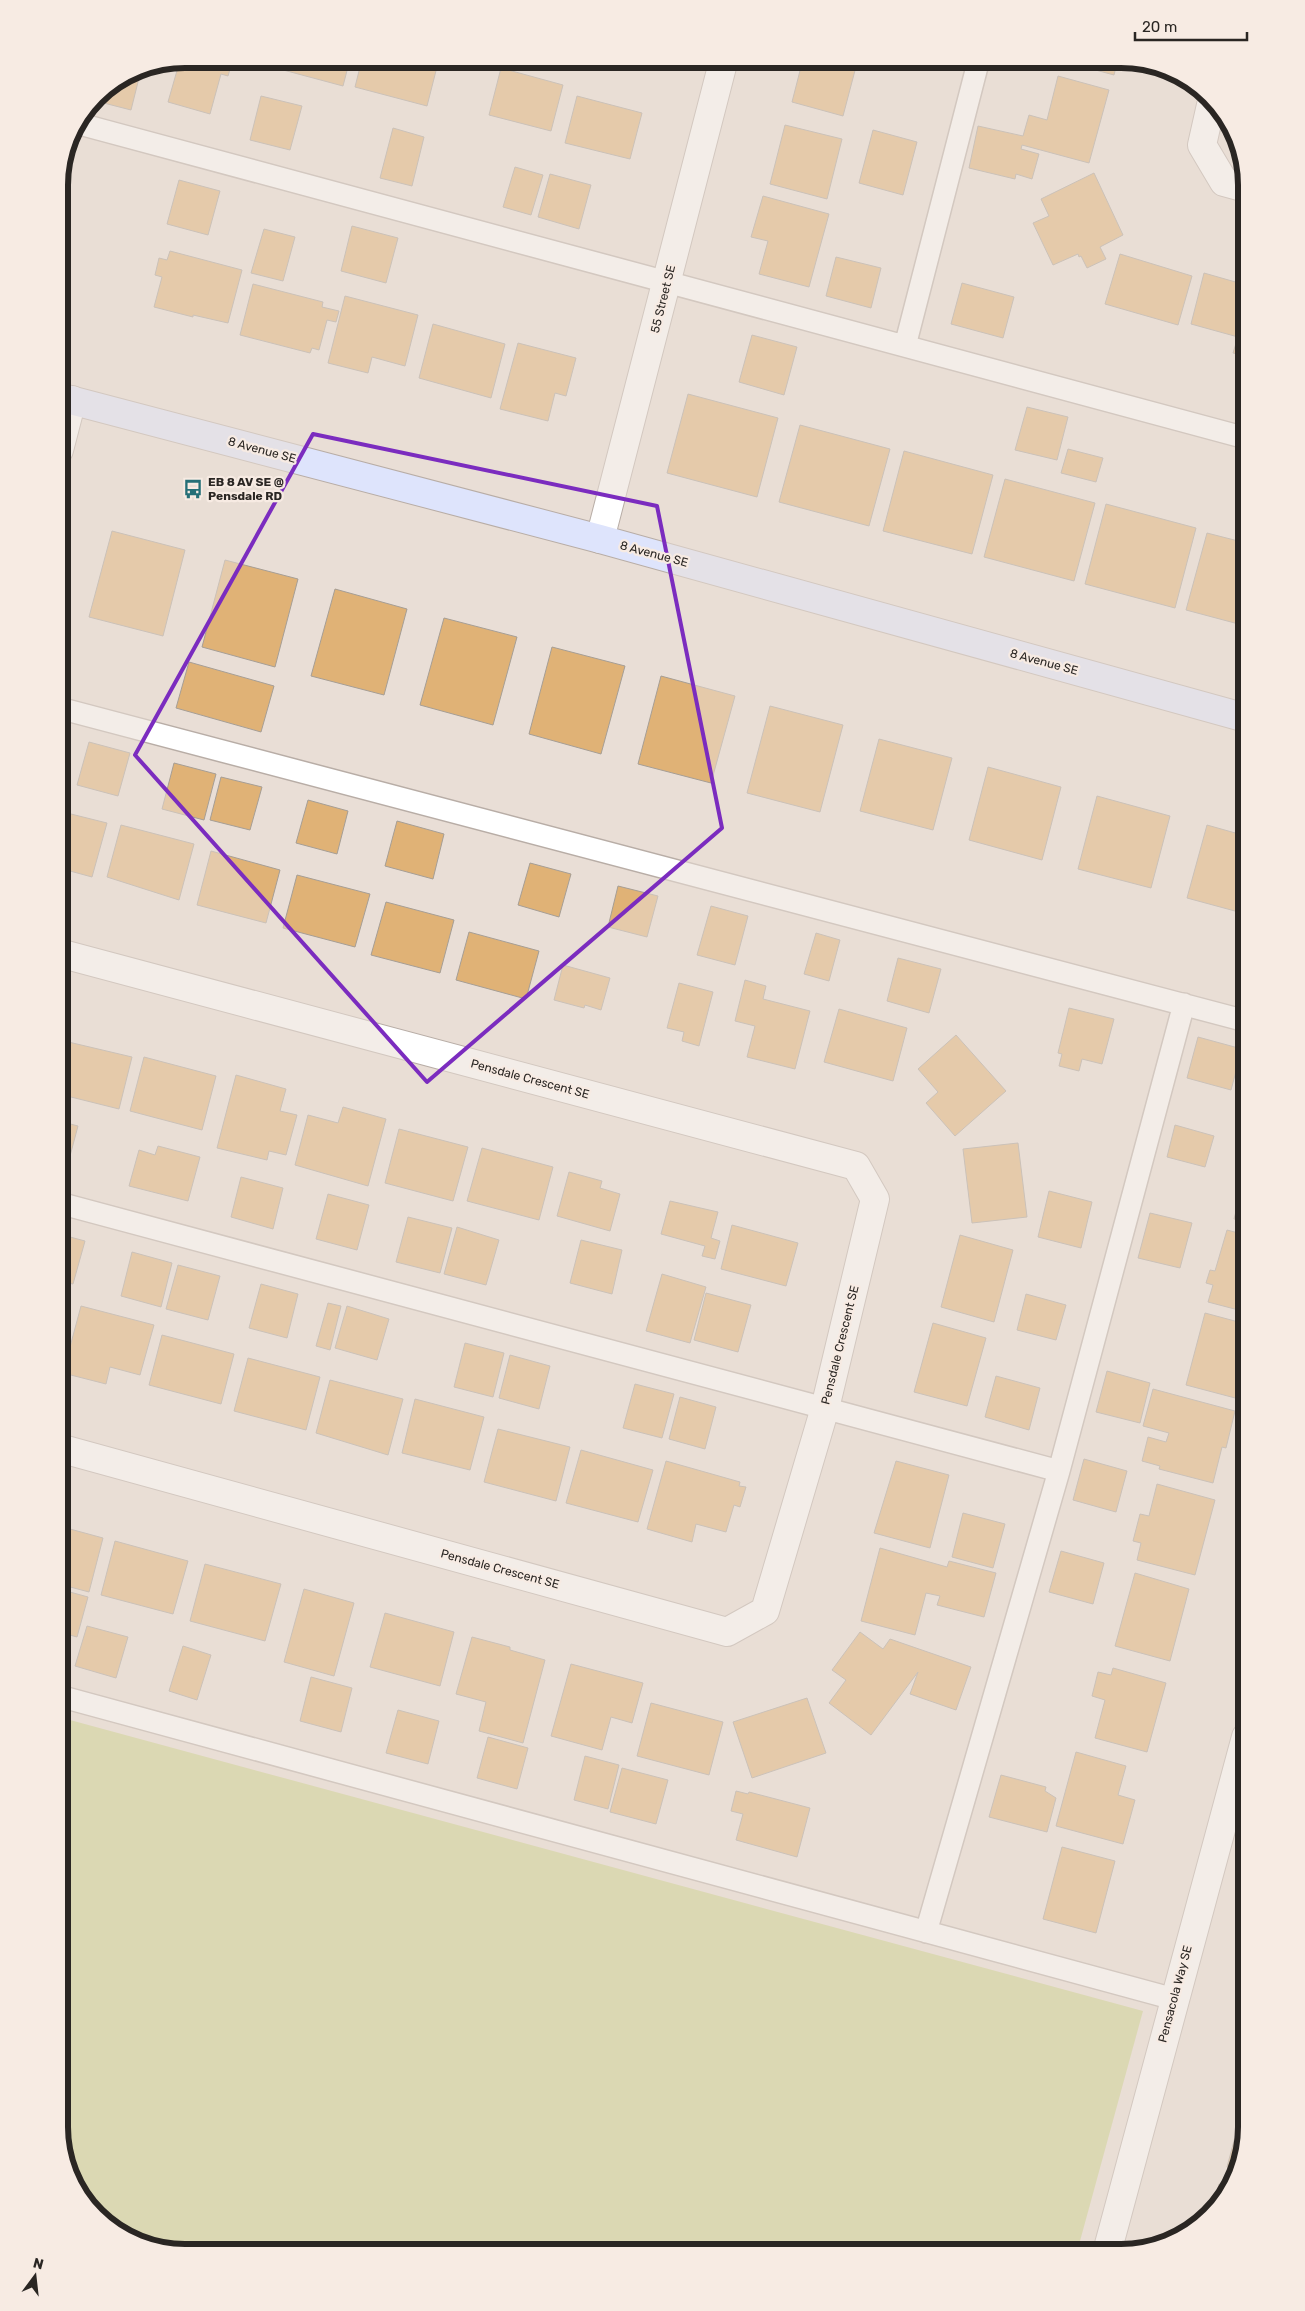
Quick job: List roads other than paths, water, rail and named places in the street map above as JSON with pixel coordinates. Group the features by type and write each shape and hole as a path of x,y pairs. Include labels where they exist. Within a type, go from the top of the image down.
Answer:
{"street":[{"name":"55 Street SE","path":"600,539 722,68"},
{"path":"1210,109 1202,144 1224,182 1238,186"},
{"name":"8 Avenue SE","path":"68,400 600,539 1238,716"},
{"name":"Pensdale Crescent SE","path":"68,955 856,1166 875,1199 825,1408 765,1611 727,1632 68,1450"},
{"name":"Pensacola Way SE","path":"1109,2244 1174,1999 1238,1770"}],"lane":[{"path":"905,346 977,68"},
{"path":"84,125 1238,436"},
{"path":"68,710 1238,1019"},
{"path":"926,1932 1059,1471 1184,1004"},
{"path":"68,1205 1059,1471"},
{"path":"68,1698 1174,1999"}],"place":[{"name":"EB 8 AV SE @ Pensdale RD","path":"193,489"}]}
